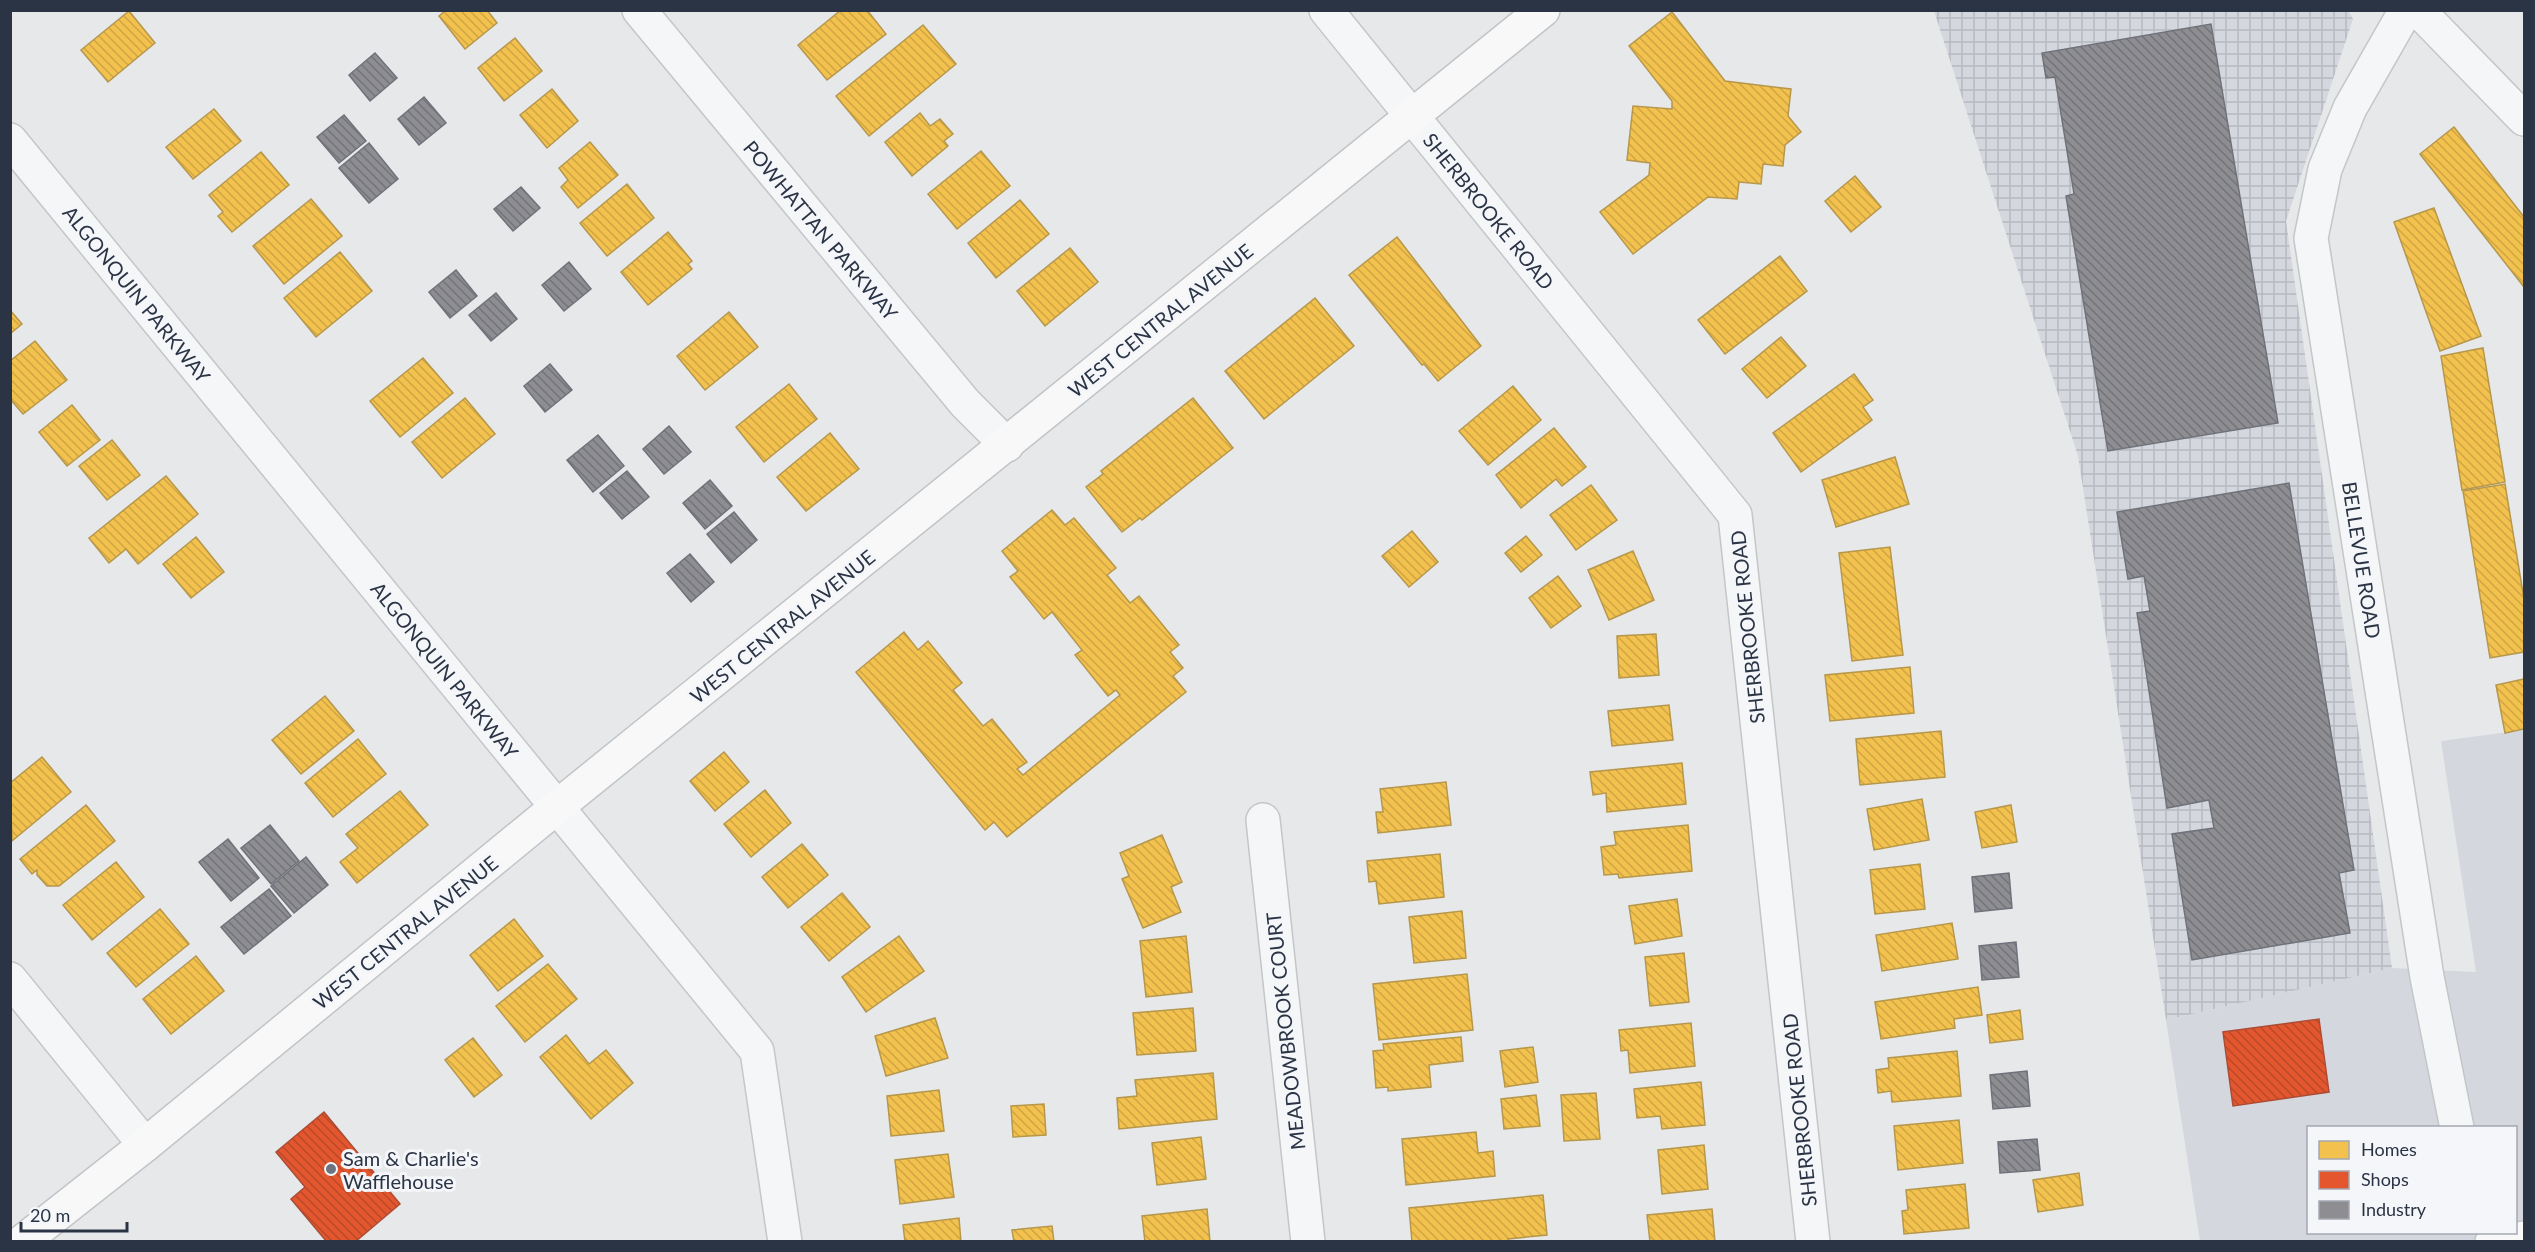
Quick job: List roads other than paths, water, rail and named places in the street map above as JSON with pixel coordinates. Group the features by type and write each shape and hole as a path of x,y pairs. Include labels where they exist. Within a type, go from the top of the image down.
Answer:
{"main road":[{"name":"WEST CENTRAL AVENUE","path":"22,1242 145,1145 558,807 1543,10"},
{"path":"2492,1242 2524,1238"}],"street":[{"name":"POWHATTAN PARKWAY","path":"639,10 965,404 1007,445"},
{"name":"SHERBROOKE ROAD","path":"1326,10 1735,515 1813,1242"},
{"name":"BELLEVUE ROAD","path":"2406,10 2350,108 2325,169 2311,238 2427,977 2457,1126"},
{"path":"2418,10 2524,119"},
{"name":"ALGONQUIN PARKWAY","path":"10,140 757,1051 785,1242"},
{"name":"MEADOWBROOK COURT","path":"1263,820 1308,1242"},
{"path":"10,979 145,1145"}],"place":[{"name":"Sam & Charlie's Wafflehouse","path":"331,1169"}]}
